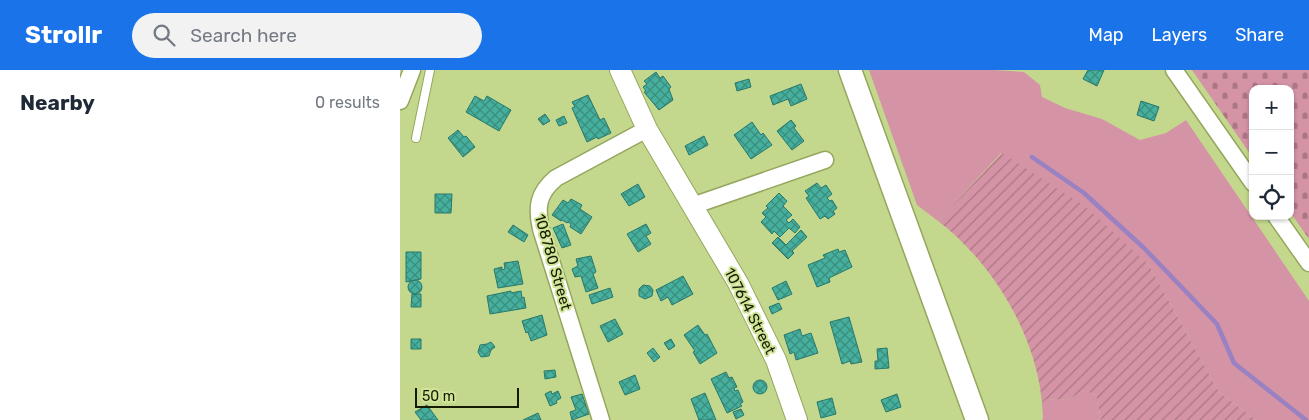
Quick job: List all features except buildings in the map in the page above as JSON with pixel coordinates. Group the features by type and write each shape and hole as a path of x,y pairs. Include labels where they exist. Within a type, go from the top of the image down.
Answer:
{"main road":[{"path":"850,70 977,420"}],"street":[{"path":"400,101 412,70"},
{"name":"107614 Street","path":"620,70 648,129 738,283 776,360 797,420"},
{"path":"1174,70 1249,177"},
{"name":"108780 Street","path":"601,420 541,229 538,206 544,191 556,178 648,129"},
{"path":"692,206 825,160"},
{"path":"1279,220 1309,263"}],"lane":[{"path":"416,138 430,70"}],"green space":[{"path":"869,70 993,70 1024,72 1040,85 1042,97 1065,108 1102,119 1140,140 1166,133 1186,120 1249,213 1249,220 1254,220 1309,301 1309,420 1256,420 1219,392 1149,265 1001,153 938,221 917,205"},
{"path":"1192,70 1309,70 1309,239 1294,218 1294,85 1249,85 1249,152"},
{"path":"1002,153 1086,207 1149,265 1219,392 1256,420 1101,420 1096,396 1085,390 1067,400 1047,399 1042,403 1031,351 1008,301 976,257 938,221"},
{"path":"1085,390 1096,396 1101,420 1042,420 1042,403 1047,399 1067,400"}],"waterway":[{"path":"1032,157 1084,193 1145,249 1217,324 1234,363 1306,420"}]}
